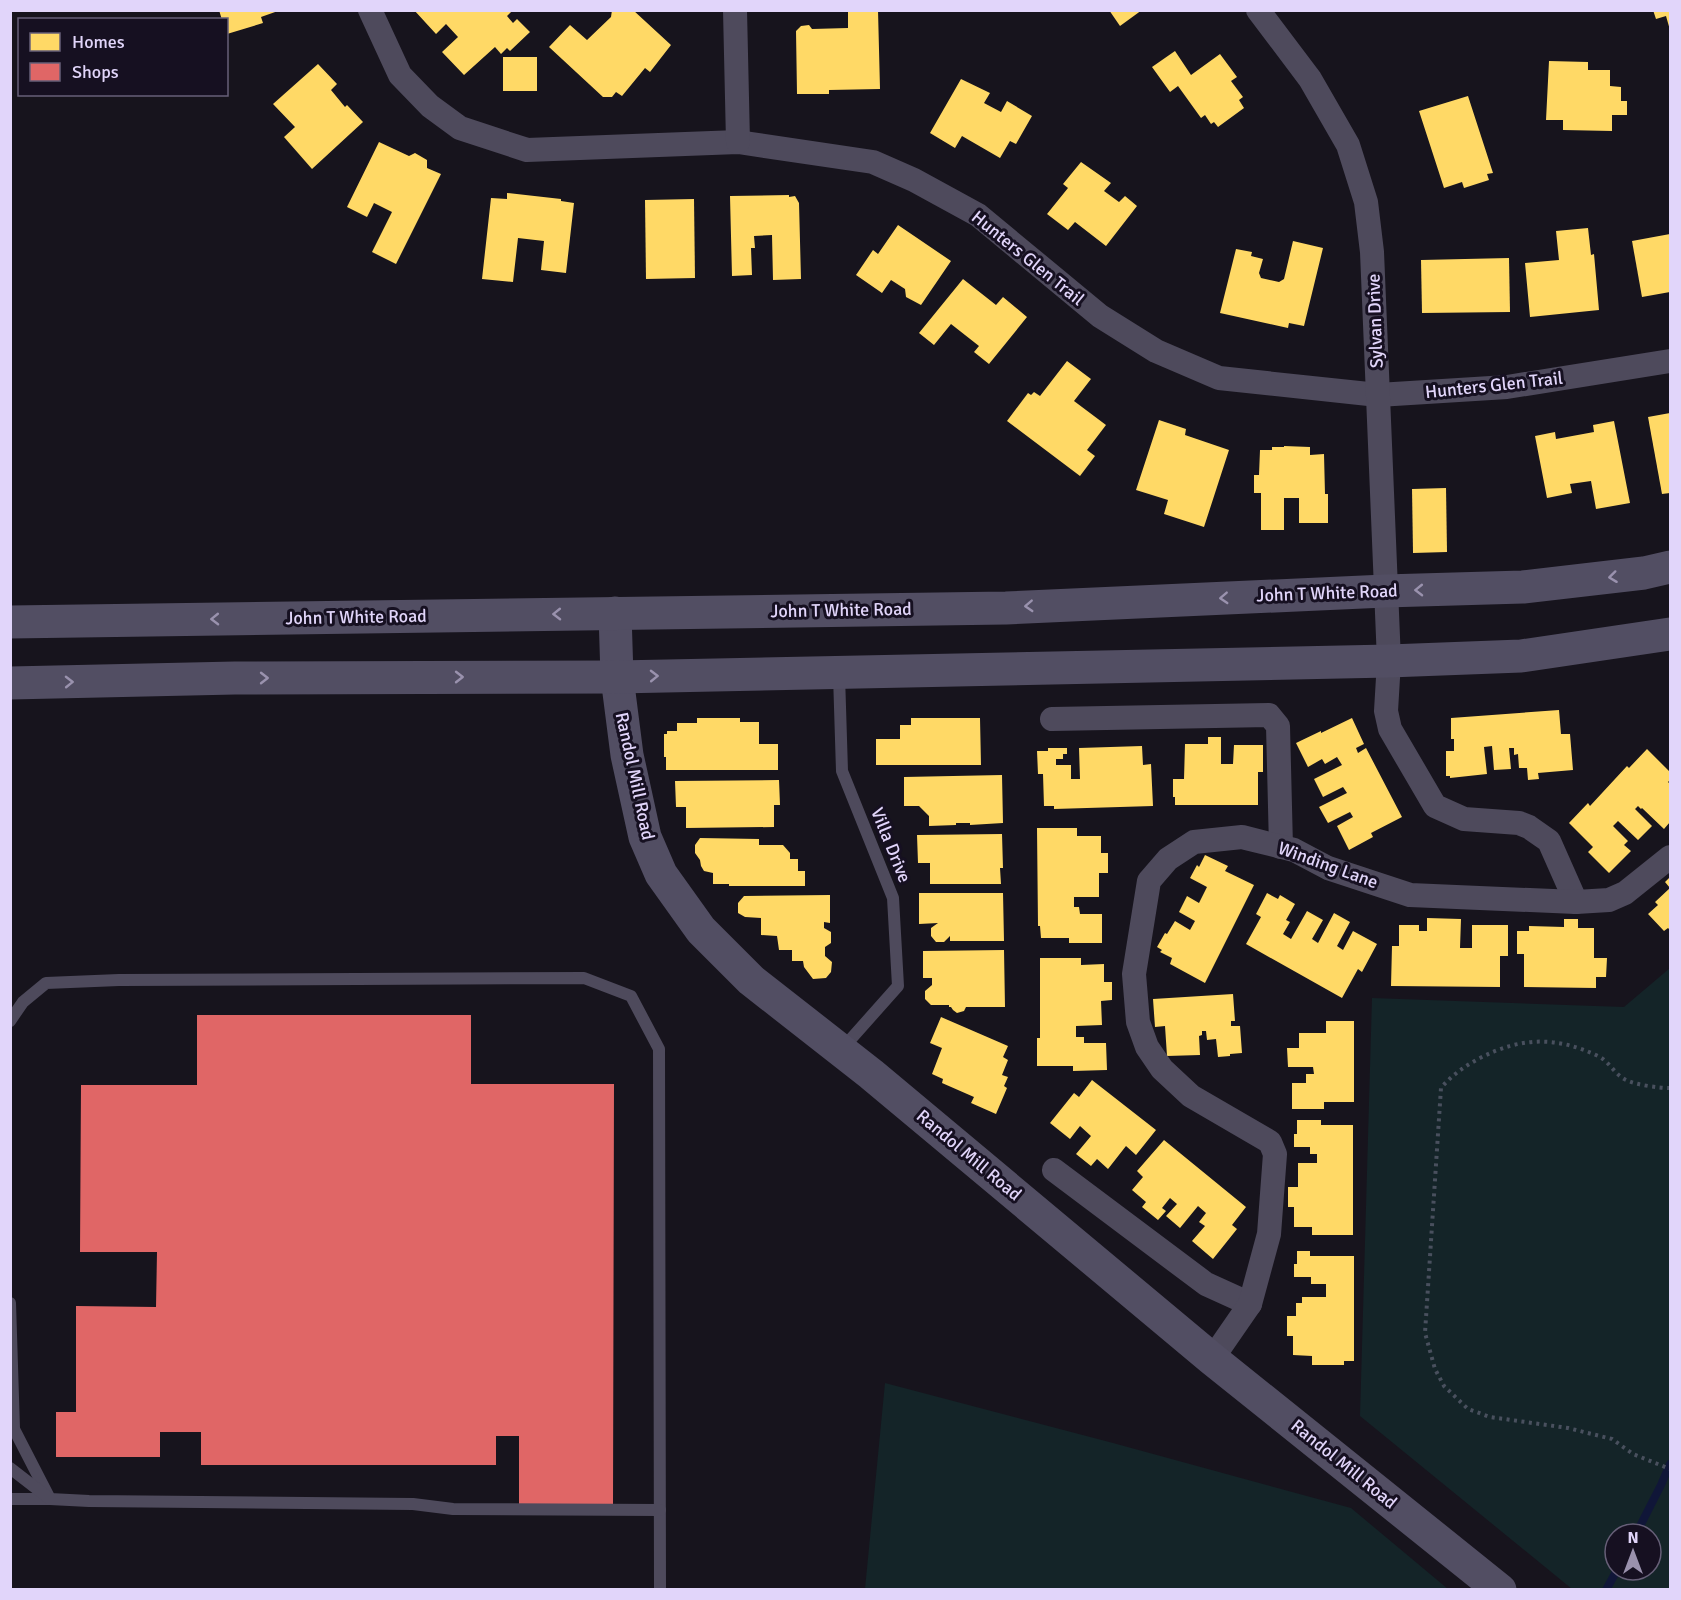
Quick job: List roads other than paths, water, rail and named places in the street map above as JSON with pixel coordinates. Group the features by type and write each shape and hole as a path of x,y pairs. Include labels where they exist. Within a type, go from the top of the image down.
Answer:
{"street":[{"name":"Hunters Glen Trail","path":"370,10 400,75 430,106 460,128 526,150 738,142 873,162 914,180 978,215 1100,316 1156,351 1219,378 1378,395 1507,387 1671,361"},
{"path":"735,10 738,142"},
{"name":"Sylvan Drive","path":"1258,10 1311,79 1348,145 1366,202 1372,252 1389,661 1386,711 1390,729 1435,806 1464,819 1519,823 1549,841 1576,902"},
{"name":"John T White Road","path":"10,622 1006,608 1523,587 1644,573 1671,567"},
{"name":"Randol Mill Road","path":"615,614 617,676 627,755 645,837 661,874 701,930 751,980 841,1049 1212,1359 1500,1590"},
{"path":"10,683 247,678 617,676 1389,661 1521,656 1671,634"},
{"path":"1052,719 1269,715 1278,726 1281,847"},
{"name":"Winding Lane","path":"1212,1359 1250,1304 1269,1234 1275,1154 1270,1142 1191,1096 1162,1069 1147,1047 1138,1022 1134,974 1149,881 1168,859 1194,842 1242,837 1294,850 1328,868 1410,894 1576,902 1609,900 1625,893 1671,857"},
{"path":"1054,1170 1206,1284 1250,1304"}],"lane":[{"name":"Villa Drive","path":"839,672 842,771 894,898 898,986 841,1049"},
{"path":"10,1022 23,1002 46,982 584,978 631,996 659,1049 660,1590"},
{"path":"10,1304 14,1429 50,1498"},
{"path":"10,1467 50,1498"},
{"path":"10,1499 413,1504 453,1509 660,1510"}],"waterway":[{"path":"1642,1522 1670,1464"},
{"path":"1606,1590 1610,1582"}]}
